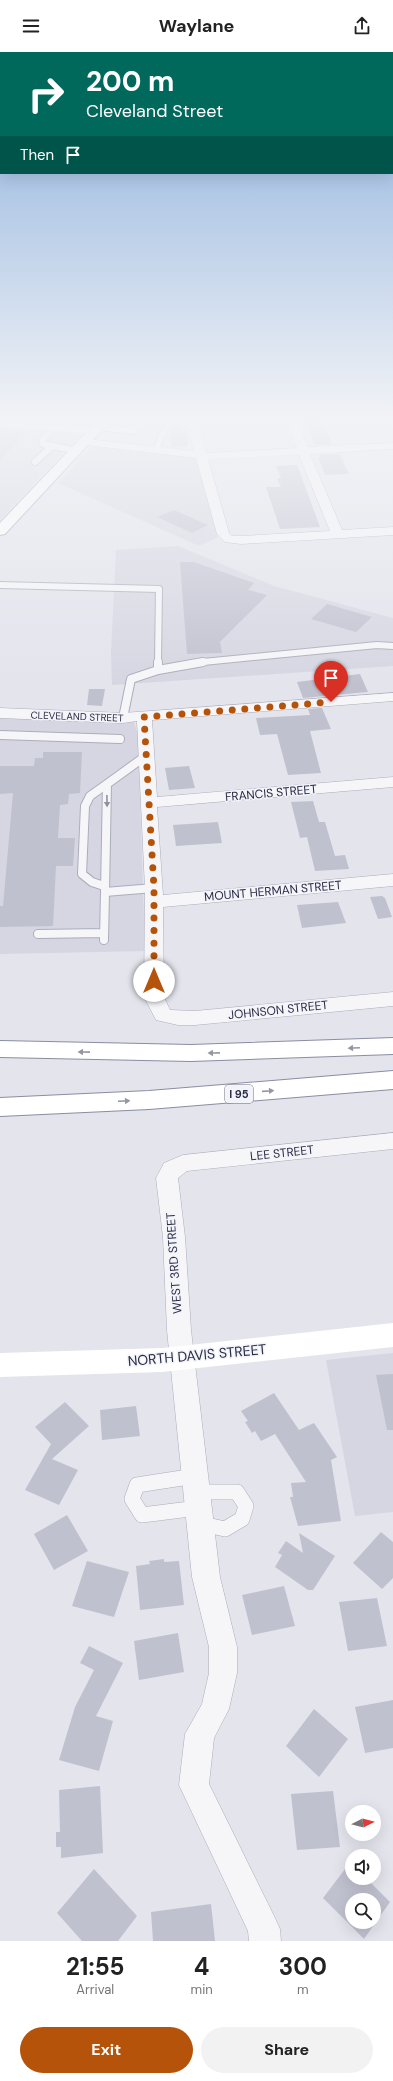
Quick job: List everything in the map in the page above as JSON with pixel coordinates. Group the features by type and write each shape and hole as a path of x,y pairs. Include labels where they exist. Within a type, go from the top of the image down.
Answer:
{"main road":[{"path":"2,527 21,508"},
{"path":"2,1049 191,1053 393,1046"},
{"name":"I 95","path":"0,1107 85,1104 271,1091 393,1080"},
{"path":"0,1112 85,1104"},
{"name":"NORTH DAVIS STREET","path":"0,1365 142,1361 182,1358 393,1334"}],"street":[{"path":"216,508 223,534 229,539 241,540 393,531"},
{"path":"327,508 337,534"},
{"name":"CLEVELAND STREET","path":"0,713 123,718 393,697"},
{"path":"144,717 154,895"},
{"name":"FRANCIS STREET","path":"149,803 393,782"},
{"name":"MOUNT HERMAN STREET","path":"154,895 393,880"},
{"name":"JOHNSON STREET","path":"154,895 154,997 162,1015 178,1018 195,1018 393,999"},
{"name":"LEE STREET","path":"172,1169 187,1163 393,1141"},
{"name":"WEST 3RD STREET","path":"172,1169 168,1174 167,1181 173,1227 177,1313 206,1577 219,1624 223,1654 223,1673 215,1709 200,1734 194,1785 264,1929 265,1941"}],"lane":[{"path":"0,585 159,589 158,670"},
{"path":"123,718 131,679 158,670 193,664 376,645 393,646"},
{"path":"0,735 120,739"},
{"path":"147,754 90,796 85,806 82,874 87,880 104,889 154,895"},
{"path":"38,934 104,936 107,784"}],"shaded area":[{"path":"0,508 11,508 0,520"},
{"path":"114,508 211,508 218,537 199,546"},
{"path":"178,546 274,586 393,618 393,666 112,685 111,651 116,550"},
{"path":"0,717 134,722 138,735 145,951 0,954"},
{"path":"393,1353 393,1512 355,1516 326,1360"}],"building":[{"path":"273,508 313,508 320,527 280,529"},
{"path":"174,510 208,525 192,533 157,517"},
{"path":"180,562 194,562 254,583 248,590 267,595 220,642 222,653 187,654"},
{"path":"327,604 372,617 356,632 311,619"},
{"path":"360,674 368,692 303,698 297,682"},
{"path":"89,689 105,689 102,706 87,705"},
{"path":"322,708 331,729 310,731 321,773 288,775 277,734 260,735 256,718 310,715 308,709"},
{"path":"43,752 82,752 80,793 69,794 68,804 60,805 58,838 75,838 73,866 56,866 53,926 0,927 0,906 3,906 13,793 0,794 0,766 34,766 35,758 43,758"},
{"path":"189,766 195,788 169,790 165,768"},
{"path":"313,801 319,822 325,822 335,856 345,855 349,869 315,871 307,837 300,838 291,802"},
{"path":"218,822 222,843 176,846 173,825"},
{"path":"382,896 385,898 392,917 378,919 370,897"},
{"path":"338,902 346,923 302,928 297,905"},
{"path":"393,1374 393,1430 387,1430 376,1375"},
{"path":"274,1393 299,1430 314,1423 337,1457 331,1460 341,1521 298,1526 290,1497 293,1497 291,1483 306,1482 275,1434 261,1441 255,1431 252,1433 245,1422 248,1421 241,1411"},
{"path":"65,1402 89,1426 52,1459 78,1470 59,1505 25,1490 51,1444 35,1427"},
{"path":"136,1406 140,1436 102,1440 100,1410"},
{"path":"67,1515 88,1551 54,1570 34,1534"},
{"path":"381,1532 393,1542 393,1578 382,1589 353,1563"},
{"path":"299,1533 335,1556 313,1590 308,1590 275,1567 282,1555 278,1553 286,1541 303,1553"},
{"path":"164,1559 164,1562 179,1561 184,1605 140,1610 136,1566 150,1564 149,1561"},
{"path":"87,1561 129,1572 114,1617 72,1606"},
{"path":"284,1586 295,1626 252,1635 242,1595"},
{"path":"377,1598 387,1646 348,1651 339,1602"},
{"path":"178,1633 184,1672 139,1680 134,1641"},
{"path":"89,1646 123,1663 96,1716 113,1721 99,1771 59,1760 75,1707 94,1670 80,1663"},
{"path":"393,1700 393,1748 365,1753 355,1707"},
{"path":"314,1709 348,1739 319,1777 286,1746"},
{"path":"100,1786 103,1853 61,1858 61,1847 56,1847 56,1832 60,1832 59,1790"},
{"path":"333,1791 340,1847 297,1850 291,1794"},
{"path":"94,1869 137,1916 118,1941 82,1941 57,1913"},
{"path":"345,1869 345,1885 373,1885 381,1893 345,1893 345,1920 323,1898"},
{"path":"381,1893 390,1902 381,1915"},
{"path":"211,1904 215,1941 153,1941 151,1912"},
{"path":"354,1929 371,1929 364,1939"}],"route":[{"path":"154,981 154,888 144,717 331,702"}]}
